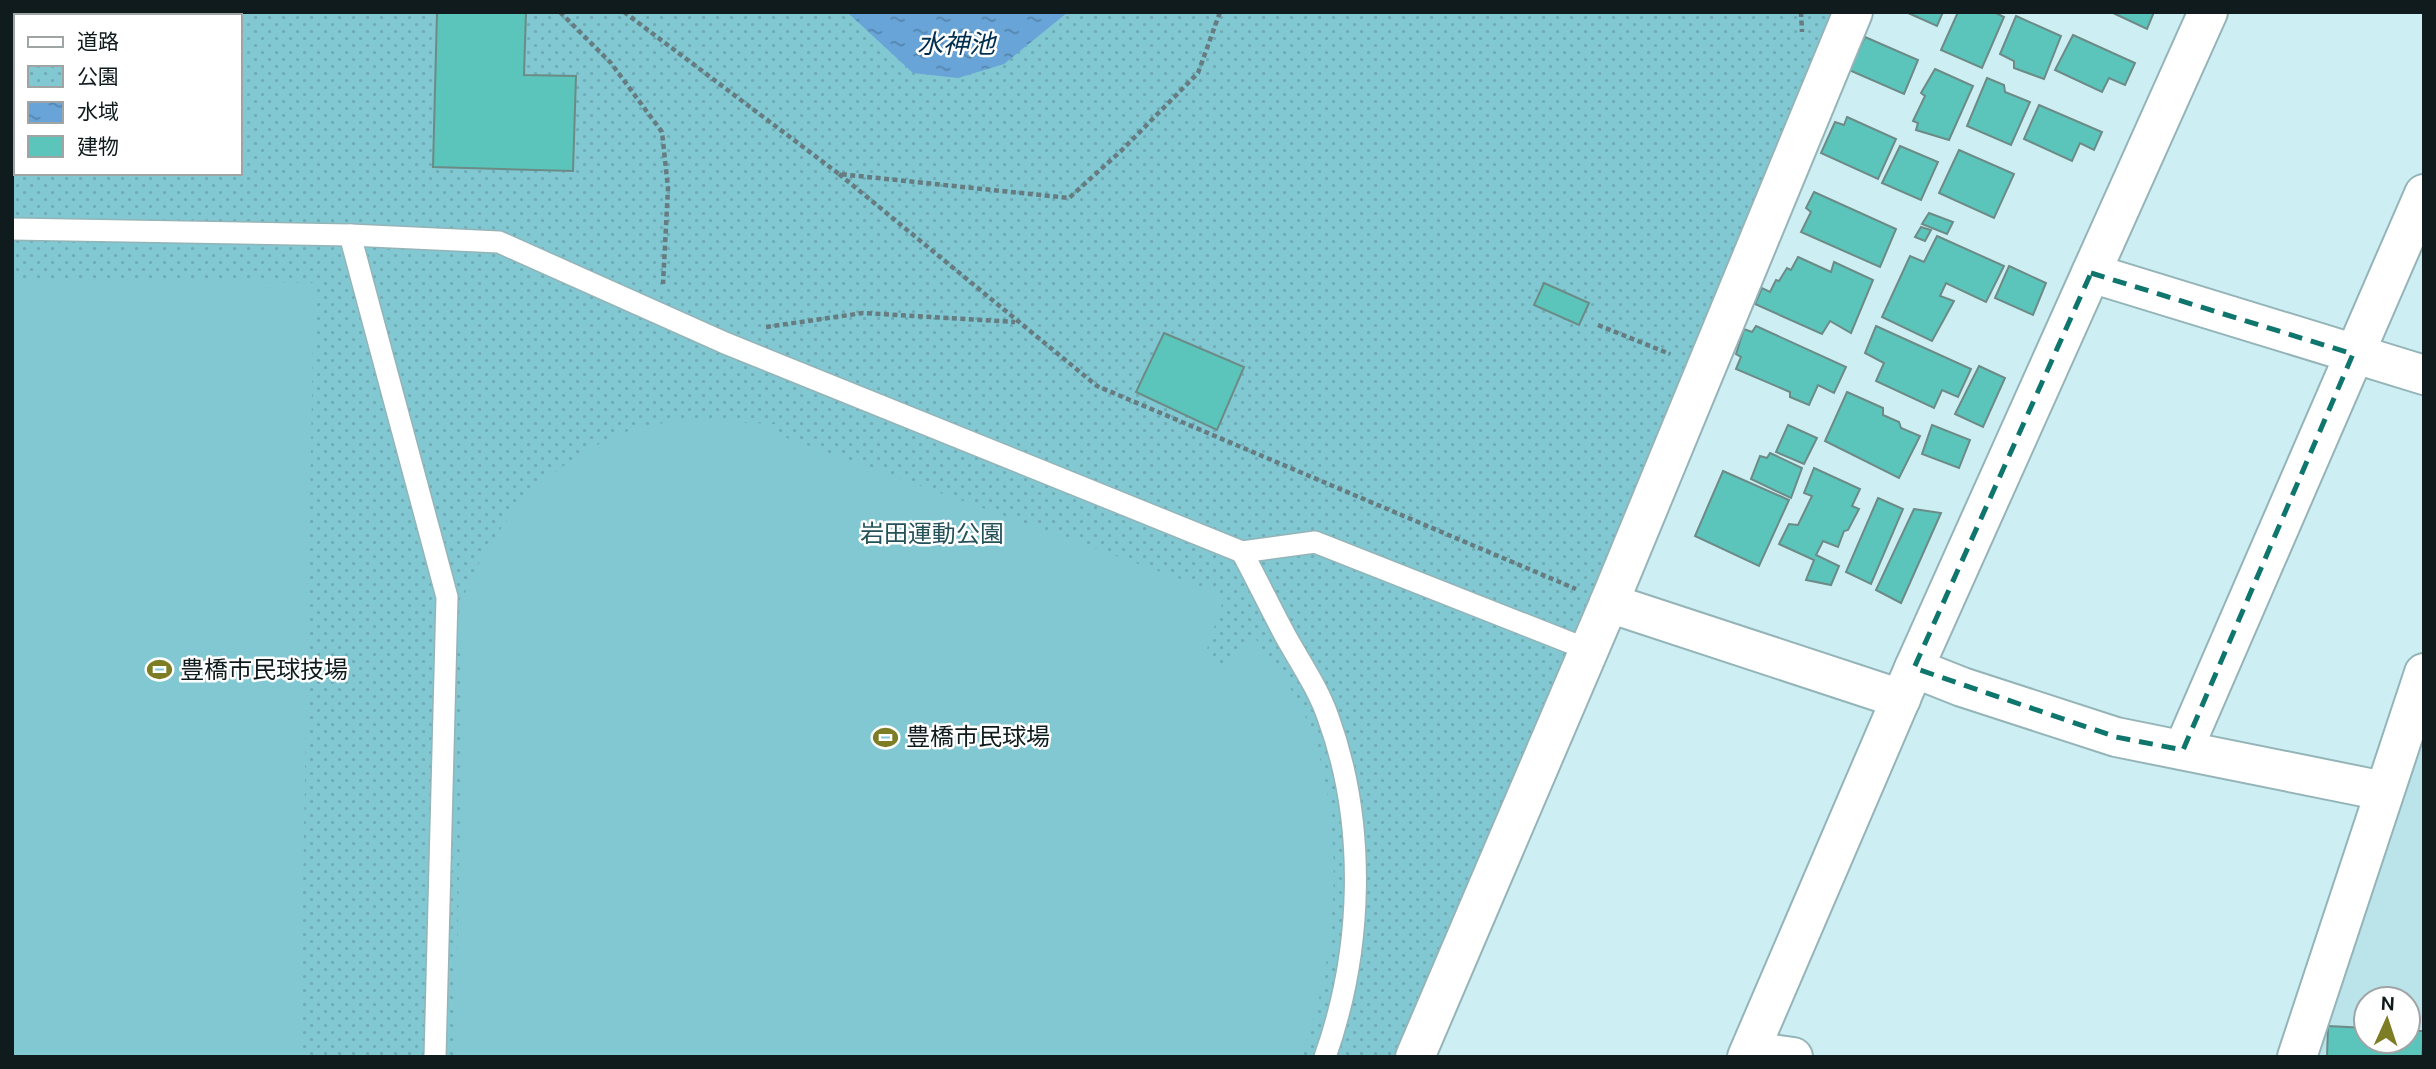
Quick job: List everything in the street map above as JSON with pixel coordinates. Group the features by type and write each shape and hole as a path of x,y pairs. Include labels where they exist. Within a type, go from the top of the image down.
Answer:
{"street":[{"path":"1415,1057 1609,603 1853,12"},
{"path":"1793,1057 1748,1054 1908,683 2208,12"},
{"path":"2183,750 2424,194"},
{"path":"2091,273 2424,374"},
{"path":"1609,603 1908,683 1962,687 2116,737 2384,791"},
{"path":"2297,1057 2424,673"}],"lane":[{"path":"12,229 349,235 499,242 725,343 1242,552 1315,542 1589,650"},
{"path":"349,235 447,597 435,1057"},
{"path":"1242,552 1287,639 1312,680 1328,717 1346,781 1355,901 1341,1007 1325,1057"}],"path":[{"path":"560,12 611,63 662,132 668,188 661,315"},
{"path":"624,12 839,174 1097,386 1609,603"},
{"path":"839,174 1069,198 1121,151 1198,73 1220,12"},
{"path":"725,343 770,326 863,313 1016,322"},
{"path":"1598,325 1706,368"}],"highlighted area":[{"path":"2091,273 2353,354 2183,750 2116,737 1914,668"}],"shaded area":[{"path":"2424,730 2424,1057 2310,1057"}],"green space":[{"name":"岩田運動公園","path":"12,12 1852,12 1415,1057 12,1057"},
{"name":"豊橋市民球技場","path":"12,278 314,283 300,1057 12,1057"},
{"name":"豊橋市民球場","path":"684,420 775,424 776,434 1225,595 1206,652 1219,669 1255,638 1302,709 1317,747 1327,790 1334,883 1331,930 1314,1018 1300,1057 455,1057 464,649 450,649 465,594 496,535 533,491 555,472 604,442 631,430"}],"water":[{"name":"水神池","path":"847,12 1068,12 1004,64 958,78 913,73"}],"building":[{"path":"12,12 21,12 14,14 12,90"},
{"path":"437,12 526,12 524,75 576,76 573,171 433,167"},
{"path":"1906,12 1943,12 1937,26"},
{"path":"1958,12 1994,12 2004,17 1982,68 1941,50"},
{"path":"2111,12 2154,12 2147,29"},
{"path":"2016,16 2061,36 2044,79 2014,68 2014,61 2000,54"},
{"path":"2073,35 2135,63 2125,85 2109,78 2102,92 2055,70"},
{"path":"1865,37 1918,60 1904,94 1849,70"},
{"path":"1935,69 1973,86 1949,140 1916,130 1918,123 1913,121 1925,96 1921,93"},
{"path":"1987,78 2004,85 2005,92 2030,102 2011,145 1967,126"},
{"path":"2039,105 2102,132 2094,150 2080,143 2072,161 2024,139"},
{"path":"1847,117 1896,139 1878,179 1821,153 1835,122 1844,125"},
{"path":"1900,146 1938,162 1921,200 1882,183"},
{"path":"1959,150 2014,174 1994,218 1939,193"},
{"path":"1814,192 1896,229 1880,267 1801,232 1811,212 1806,208"},
{"path":"1929,213 1953,222 1947,234 1922,224"},
{"path":"1921,227 1931,230 1925,241 1915,237"},
{"path":"1937,236 2004,266 1986,302 1946,283 1940,296 1954,301 1932,341 1882,317 1910,256 1924,262"},
{"path":"1798,257 1831,272 1834,262 1873,280 1851,333 1830,321 1822,334 1755,304 1762,288 1770,292 1776,280 1779,281 1787,268 1791,270"},
{"path":"2009,266 2046,283 2033,315 1995,298"},
{"path":"1544,283 1589,303 1579,325 1534,305"},
{"path":"1756,326 1846,367 1834,393 1818,385 1809,405 1790,397 1790,392 1736,369 1741,357 1736,354 1744,329 1752,332"},
{"path":"1876,326 1971,369 1958,397 1942,390 1934,408 1876,381 1884,363 1865,353"},
{"path":"1164,333 1244,367 1217,430 1136,392"},
{"path":"1979,366 2005,378 1983,427 1955,414"},
{"path":"1847,392 1883,408 1883,415 1899,422 1901,428 1920,436 1899,478 1825,441"},
{"path":"1788,425 1817,438 1804,464 1776,452"},
{"path":"1932,425 1970,440 1959,468 1922,454"},
{"path":"1770,453 1802,468 1791,498 1751,479 1760,456 1767,458"},
{"path":"1814,468 1860,489 1852,506 1859,509 1848,530 1844,531 1838,547 1823,541 1816,555 1839,566 1831,585 1806,580 1814,560 1779,544 1789,524 1798,525 1812,496 1804,493"},
{"path":"1723,471 1789,500 1759,566 1695,536"},
{"path":"1878,498 1903,509 1871,584 1846,572"},
{"path":"1914,509 1941,513 1901,603 1876,590"},
{"path":"2328,1026 2352,1027 2352,1055 2422,1055 2424,1031 2422,1057 2327,1057"}],"place":[{"name":"豊橋市民球技場","path":"160,670"},
{"name":"豊橋市民球場","path":"886,737"}]}
